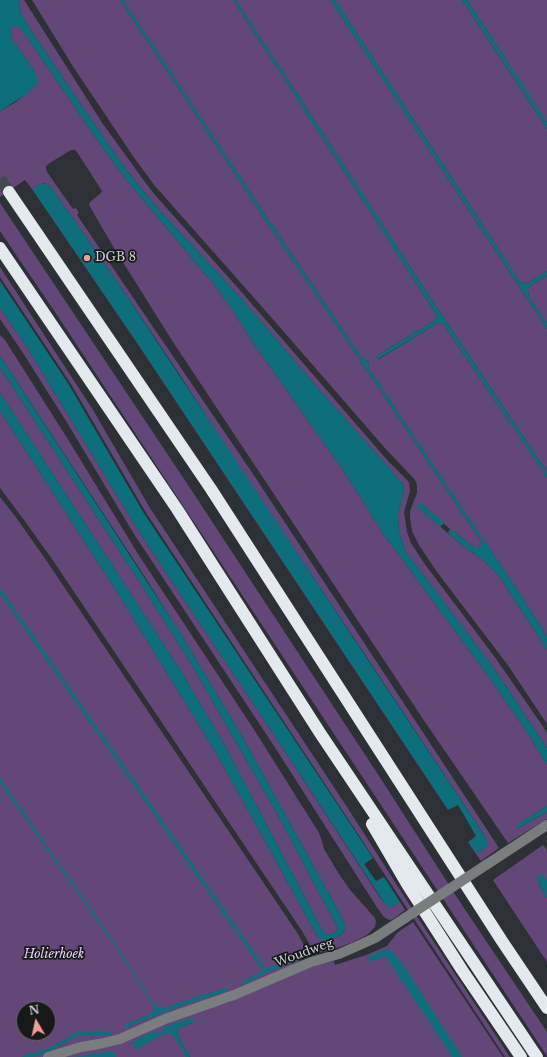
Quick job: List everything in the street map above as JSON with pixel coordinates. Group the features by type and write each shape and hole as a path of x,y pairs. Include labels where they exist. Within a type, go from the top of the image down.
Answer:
{"highway":[{"path":"9,192 211,489 502,941 547,1008"},
{"path":"0,248 177,509 320,733 537,1057"},
{"path":"320,733 407,884 462,970 521,1057"}],"street":[{"name":"Woudweg","path":"48,1057 81,1047 120,1039 165,1019 234,996 311,962 339,954 375,938 547,825"}],"green space":[{"path":"20,0 24,0 103,124 155,195 388,461 407,480 410,491 404,512 407,532 411,543 424,563 494,656 542,725 547,733 547,748 495,670 406,552 399,533 398,514 404,489 403,484 315,385 240,297 161,212 134,180 24,20 20,9"},
{"path":"32,0 120,0 265,220 481,541 482,545 479,547 474,547 450,529 421,503 418,508 485,562 498,575 547,650 547,724 507,664 437,572 419,545 412,531 410,517 410,511 417,493 417,485 415,480 384,447 155,186 135,159 74,68"},
{"path":"123,0 233,0 437,316 434,321 378,355 376,358 379,359 438,323 443,324 547,478 547,636 368,367 369,361 362,358"},
{"path":"236,0 330,0 547,329 547,472 433,302"},
{"path":"335,0 462,0 547,129 547,271 526,284 520,282"},
{"path":"467,0 547,0 547,122 544,118"},
{"path":"14,26 18,26 30,42 124,177 215,286 344,472 384,535 488,676 526,731 547,765 547,806 517,825 518,829 547,812 547,819 508,843 425,722 173,342 114,248 89,205 90,202 102,191 77,152 75,150 71,150 48,164 46,167 47,172 73,209 76,208 79,213 77,215 253,474 499,848 481,861 476,854 486,847 486,838 237,464 176,369 50,186 42,183 32,189 25,180 0,197 0,111 16,102 37,84 34,70 13,41 10,29"},
{"path":"0,203 190,488 458,899 547,1032 547,1056 0,231"},
{"path":"0,267 93,410 150,508 510,1057 505,1057 145,511 71,384 0,277"},
{"path":"547,276 547,323 529,297 528,288"},
{"path":"0,308 26,346 139,532 379,896 389,907 400,902 405,910 393,919 390,920 384,917 378,909 276,749 134,534 66,421 0,319"},
{"path":"0,335 5,340 69,441 138,554 253,728 318,831 324,849 339,874 351,891 375,918 375,927 367,935 351,943 328,951 318,952 311,947 302,931 52,559 0,488 0,411 118,594 214,750 318,938 325,941 343,933 345,925 341,916 240,733 145,577 0,356"},
{"path":"0,368 188,659 276,812 337,927 335,932 327,935 323,932 223,742 177,665 0,393"},
{"name":"Holierhoek","path":"0,497 46,560 298,934 305,947 305,956 298,963 220,996 161,1016 227,1003 259,988 316,965 334,961 335,965 366,955 387,946 397,933 413,922 503,1057 190,1057 178,1036 177,1031 181,1027 194,1022 168,1026 189,1057 0,1057"},
{"path":"543,845 547,850 547,880 546,878 537,882 547,898 547,962 493,880"}],"water":[{"path":"0,0 20,0 20,9 24,20 134,180 161,212 240,297 315,385 403,484 404,489 398,514 399,533 406,552 495,670 547,748 547,765 526,731 488,676 384,535 344,472 251,340 233,311 215,286 124,177 30,42 16,26 10,29 13,41 34,70 38,81 37,84 25,95 0,111"},
{"path":"120,0 123,0 134,16 362,358 369,361 368,367 547,636 547,650 498,575 485,562 448,533 450,529 474,547 479,547 482,545 481,541 265,220"},
{"path":"233,0 236,0 433,302 547,472 547,478 443,324 438,323 378,359 376,358 378,355 434,321 437,316"},
{"path":"330,0 335,0 520,282 526,284 547,271 547,276 530,286 528,291 529,297 547,323 547,329"},
{"path":"462,0 467,0 547,122 547,129"},
{"path":"42,183 50,186 116,280 486,838 487,846 476,854 468,842 476,836 458,805 448,810 137,343 32,189"},
{"path":"0,281 69,385 143,512 373,858 364,864 376,881 384,877 400,902 391,907 385,904 139,532 26,346 0,308"},
{"path":"0,356 175,625 240,733 341,916 345,928 343,933 339,936 325,941 318,938 214,750 118,594 0,411 0,393 177,665 223,742 323,932 327,935 335,932 337,927 276,812 188,659 0,368"},
{"path":"418,503 421,503 444,523 440,527 418,508"},
{"path":"0,778 111,938 154,1004 160,1008 164,1007 166,1011 150,1018 149,1015 154,1009 151,1002 115,947 0,783"},
{"path":"547,806 547,812 517,828 516,826 518,824"},
{"path":"541,874 547,880 547,898 537,882 537,875"},
{"path":"386,949 393,952 403,965 462,1057 452,1057 388,960 385,957 368,961 367,959 369,956"},
{"path":"192,1018 194,1022 181,1027 177,1031 178,1036 190,1057 186,1057 171,1033 165,1033 136,1049 133,1046 132,1042 154,1031 157,1033 163,1030 164,1027"},
{"path":"113,1051 116,1056 115,1057 73,1057"}],"waterway":[{"path":"0,591 265,971"},
{"path":"243,983 265,971 299,958"},
{"path":"161,1011 226,990"},
{"path":"125,1026 154,1014"},
{"path":"24,1057 47,1051 77,1034 110,1033"}],"tunnel":[{"path":"0,179 9,192"}],"place":[{"name":"DGB 8","path":"87,258"}]}
